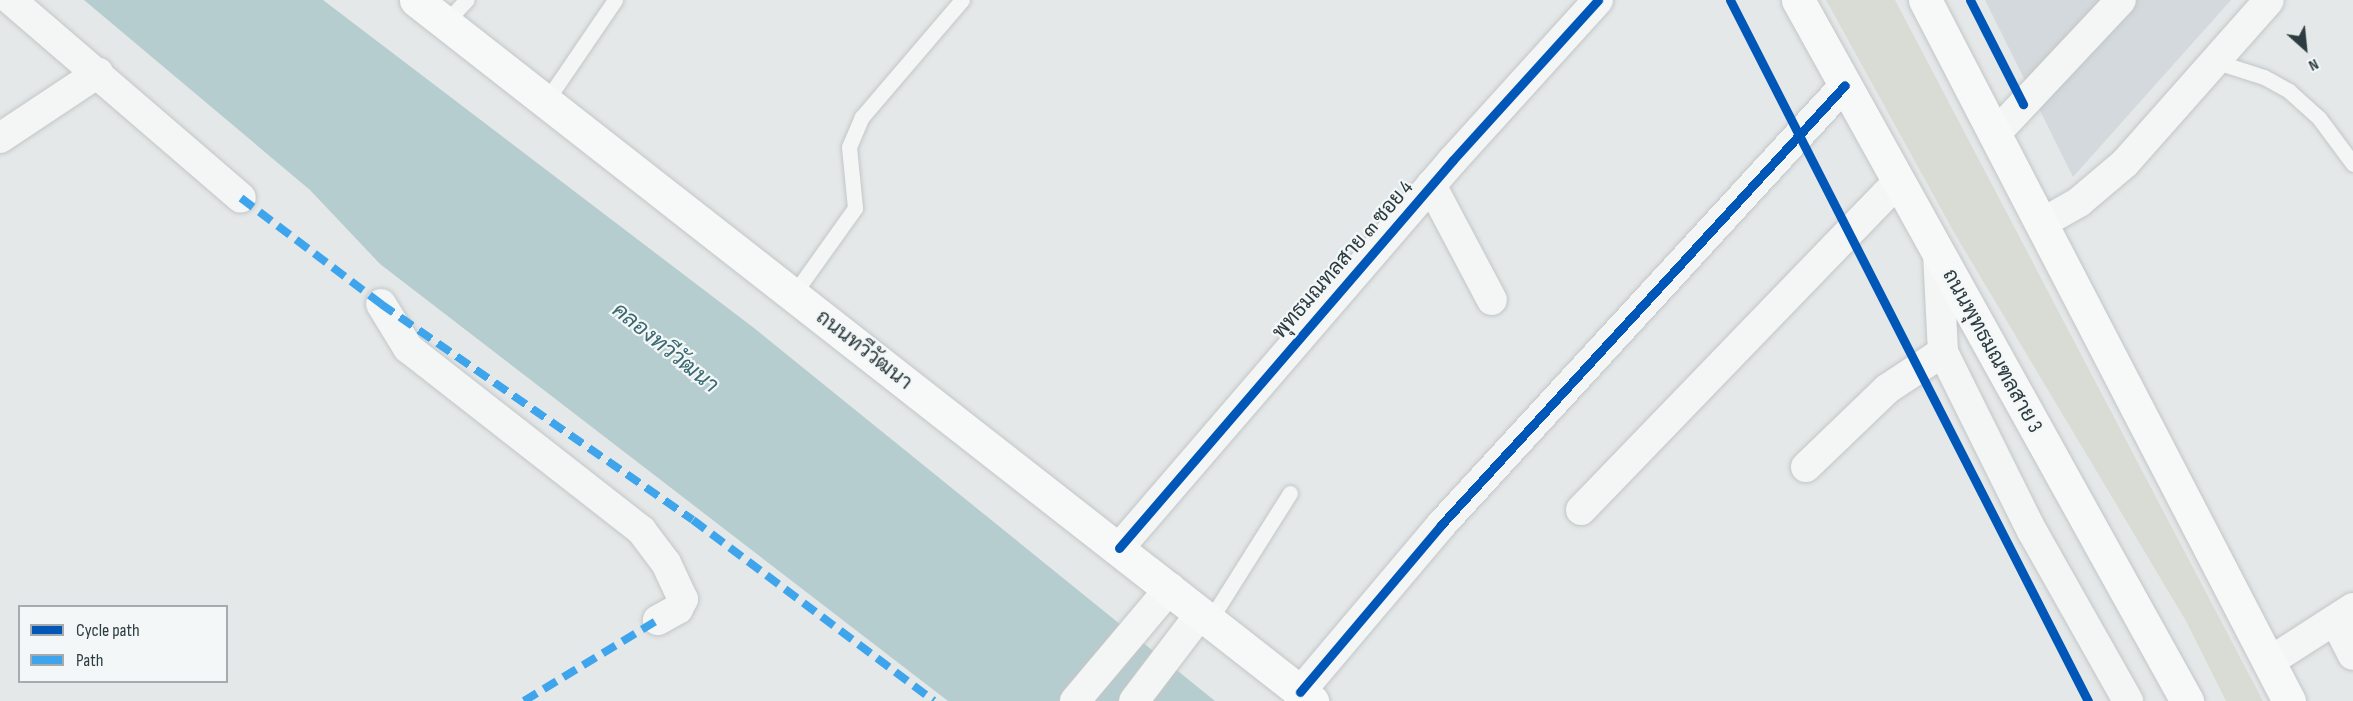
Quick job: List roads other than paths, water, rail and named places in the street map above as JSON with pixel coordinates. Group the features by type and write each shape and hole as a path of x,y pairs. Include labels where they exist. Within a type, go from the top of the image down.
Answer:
{"main road":[{"name":"ถนนทวีวัฒนา","path":"416,0 544,104 1119,548 1306,696"},
{"name":"ถนนพุทธมณฑลสาย 3","path":"1798,0 2187,701"},
{"path":"1925,0 2044,222 2289,701"}],"street":[{"path":"11,0 242,198"},
{"name":"พุทธมณทลสาย ๓ ซอย 4","path":"1119,548 1431,185 1598,0"},
{"path":"1997,132 2121,0"},
{"path":"2044,222 2079,202 2125,163 2269,0"},
{"path":"0,138 98,73"},
{"path":"1306,696 1441,525 1845,85"},
{"path":"1581,510 1898,182"},
{"path":"1431,185 1492,300"},
{"path":"1938,253 1943,352 2032,531 2128,701"},
{"path":"381,304 408,348 641,530 666,563 683,598 678,609 658,620"},
{"path":"1806,467 1887,389 1943,352"},
{"path":"1075,701 1170,588"},
{"path":"2269,662 2344,614 2353,655"},
{"path":"1134,701 1171,652 1205,616"}],"lane":[{"path":"444,24 466,0"},
{"path":"544,104 615,0"},
{"path":"793,295 855,208 849,147 862,117 962,0"},
{"path":"2214,61 2264,77 2289,92 2319,118 2353,164"},
{"path":"1205,616 1290,493"}],"water":[{"name":"คลองทวีวัฒนา","path":"84,0 323,0 754,328 1215,701 948,701 380,264 310,190"}]}
